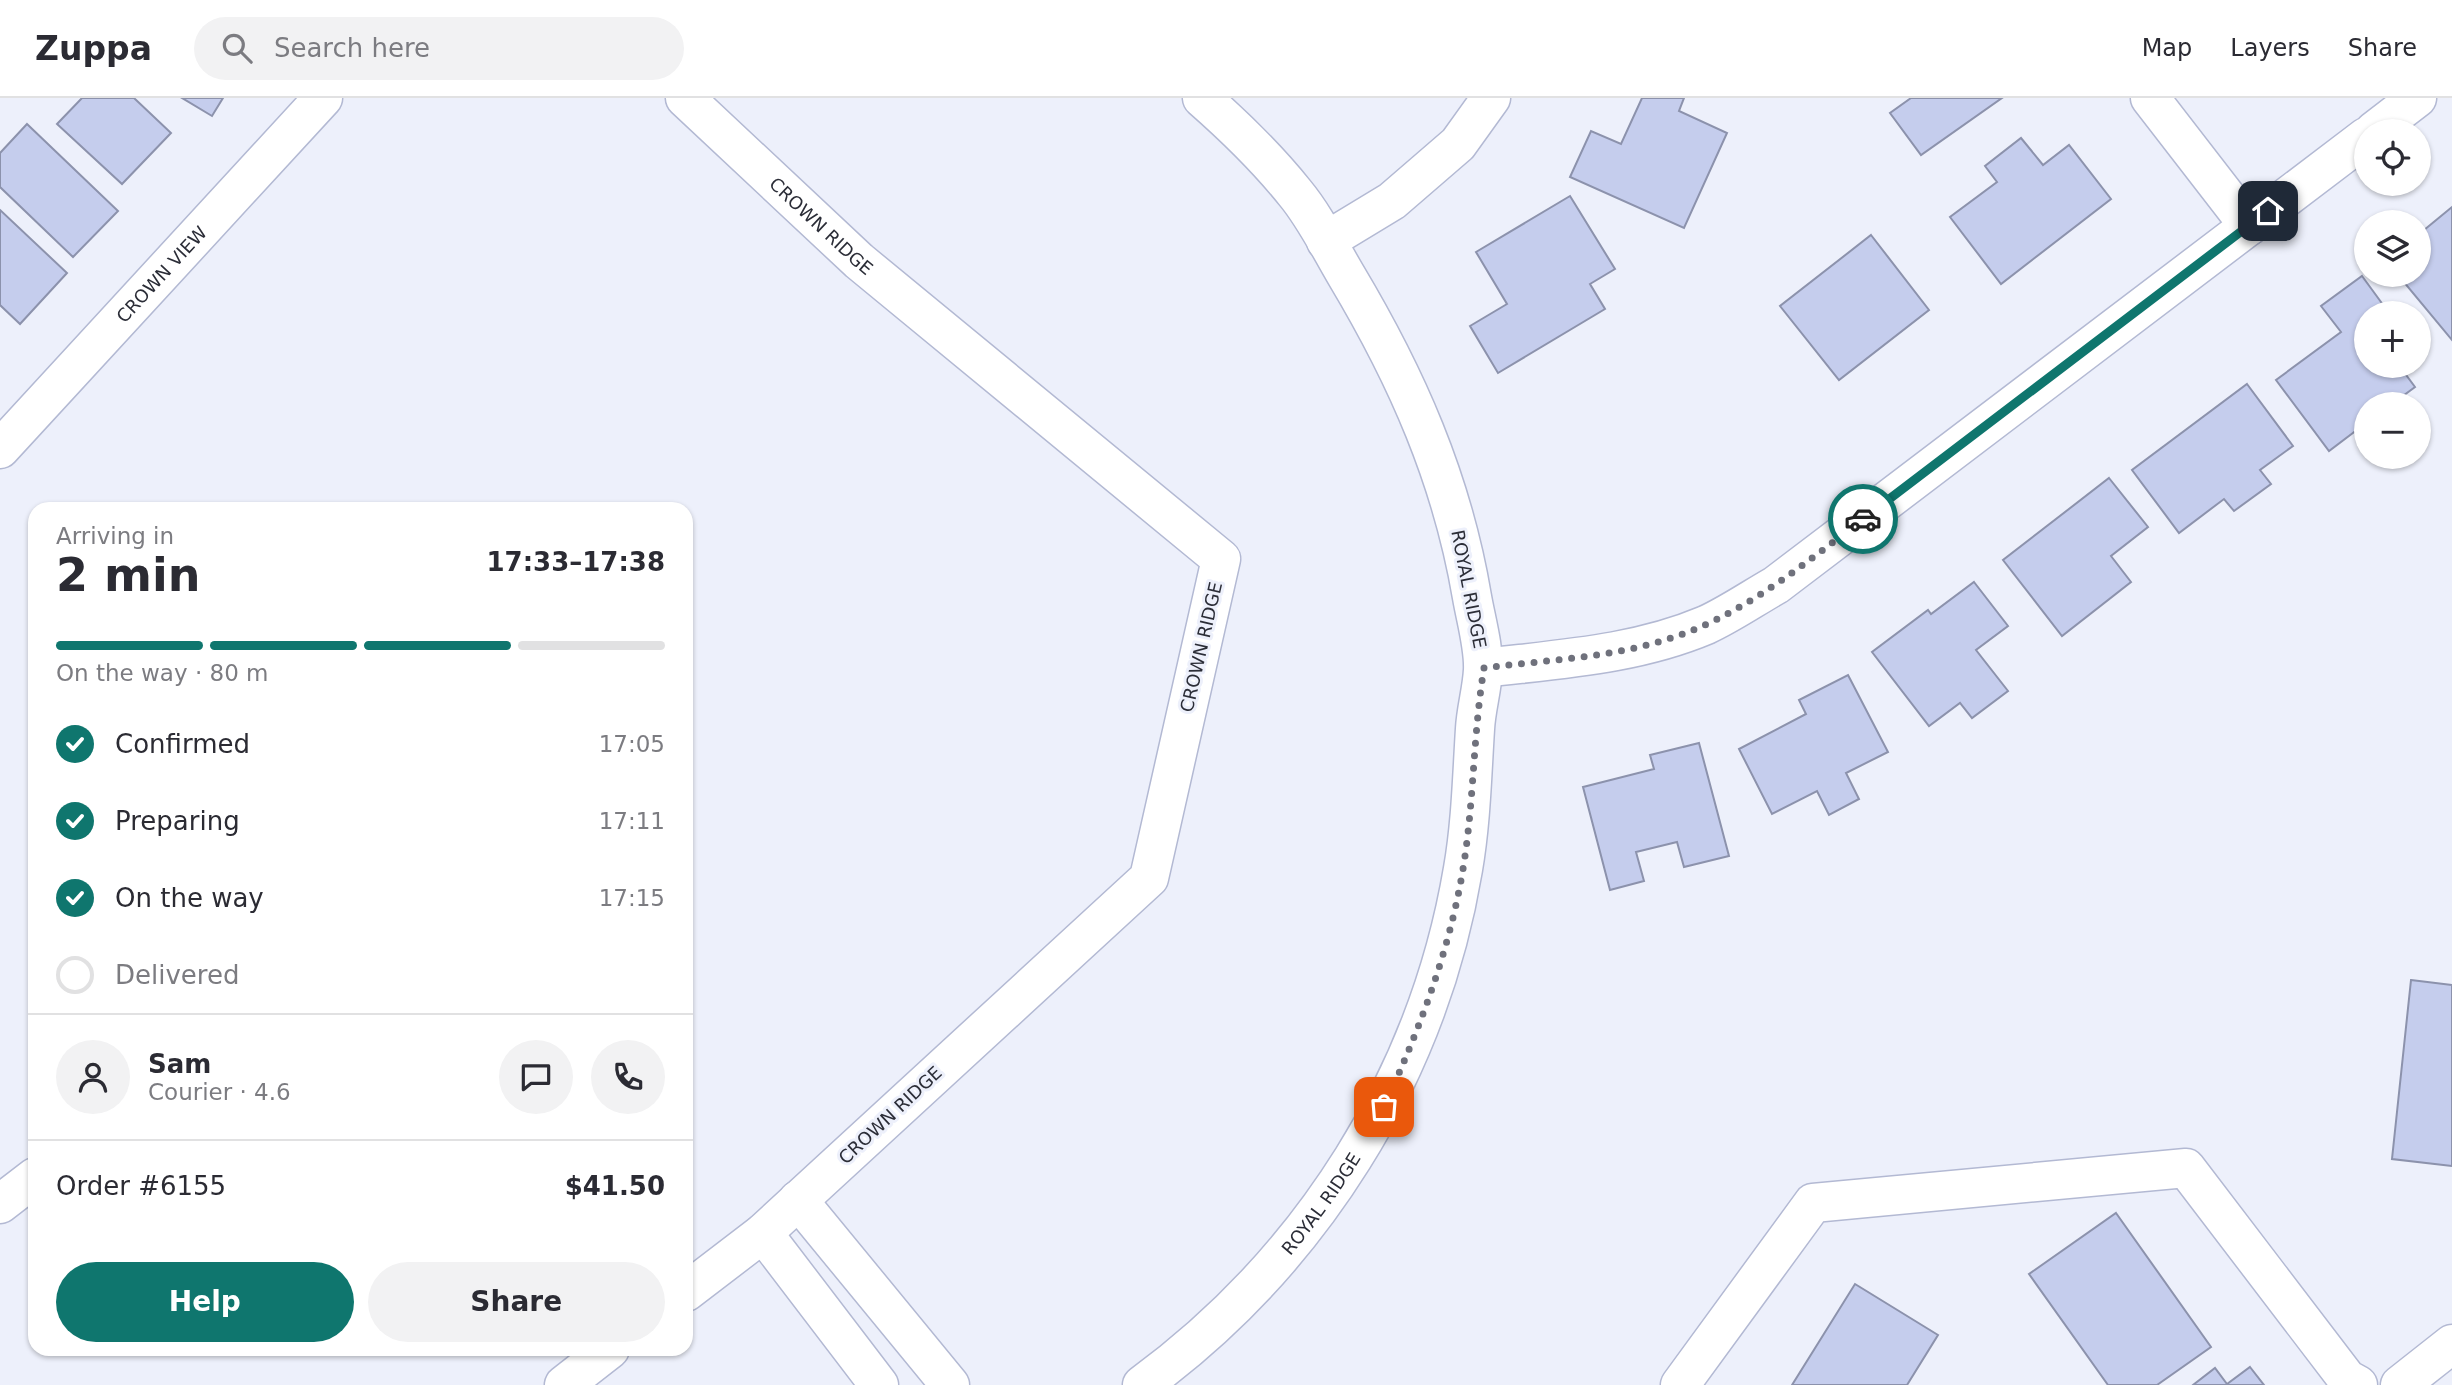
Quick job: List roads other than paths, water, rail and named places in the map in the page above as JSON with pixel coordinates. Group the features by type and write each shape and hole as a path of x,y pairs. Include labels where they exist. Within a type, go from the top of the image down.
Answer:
{"street":[{"name":"CROWN VIEW","path":"0,449 323,98"},
{"name":"CROWN RIDGE","path":"685,98 859,261 1221,559 1149,878 763,1233 693,1287"},
{"name":"ROYAL RIDGE","path":"1142,1385 1237,1307 1293,1245 1342,1178 1384,1107 1418,1031 1448,938 1463,871 1471,809 1475,724 1484,668 1464,550 1441,468 1390,349 1298,195 1237,130 1202,98"},
{"path":"1326,241 1391,201 1449,152 1491,98"},
{"path":"2150,98 2249,226"},
{"path":"2390,119 2417,98"},
{"path":"1484,668 1630,650 1708,624 1765,591 2354,146"},
{"path":"1680,1385 1814,1203 2186,1168 2347,1379 2358,1385"},
{"path":"0,1204 28,1182"},
{"path":"798,1200 950,1385"},
{"path":"763,1233 879,1385"},
{"path":"2400,1385 2452,1344"},
{"path":"564,1385 602,1356"}]}
